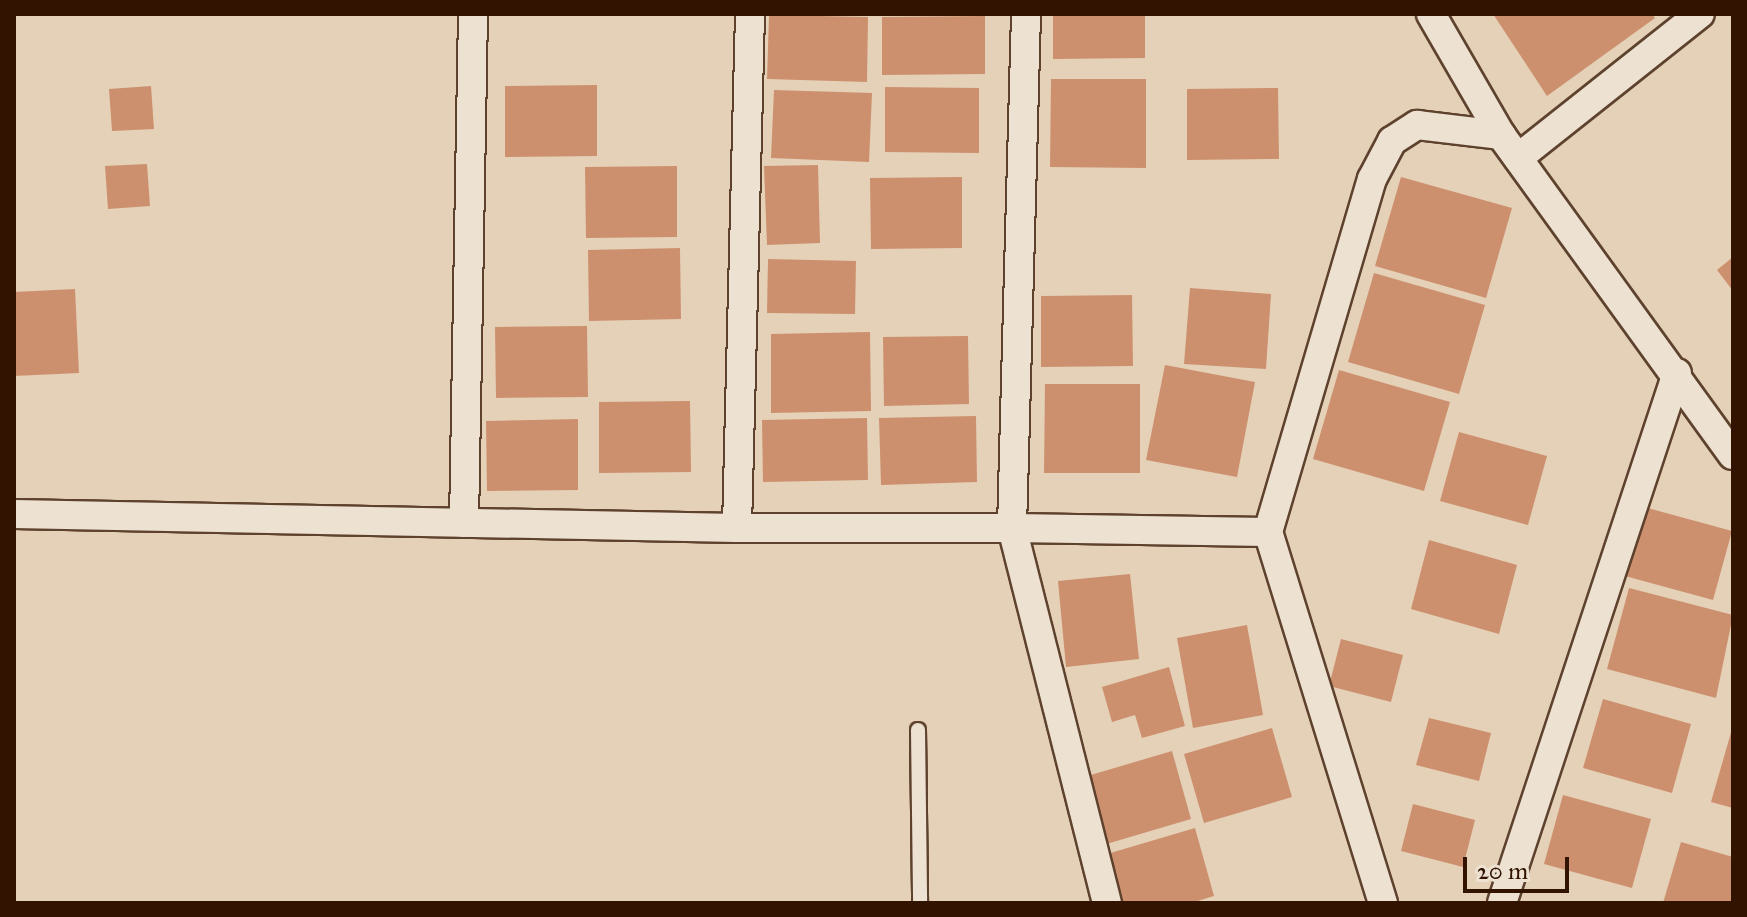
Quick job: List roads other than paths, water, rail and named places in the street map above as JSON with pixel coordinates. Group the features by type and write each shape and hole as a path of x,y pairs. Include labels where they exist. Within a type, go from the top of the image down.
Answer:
{"street":[{"path":"464,523 473,14"},
{"path":"737,528 750,14"},
{"path":"1026,14 1012,528 1107,903"},
{"path":"1431,14 1501,135 1677,373 1733,455"},
{"path":"1518,158 1700,14"},
{"path":"1383,903 1268,532 1372,179 1392,141 1417,125 1501,135"},
{"path":"1502,903 1677,373"},
{"path":"14,514 737,528 1268,532"}],"lane":[{"path":"918,730 920,903"}]}
